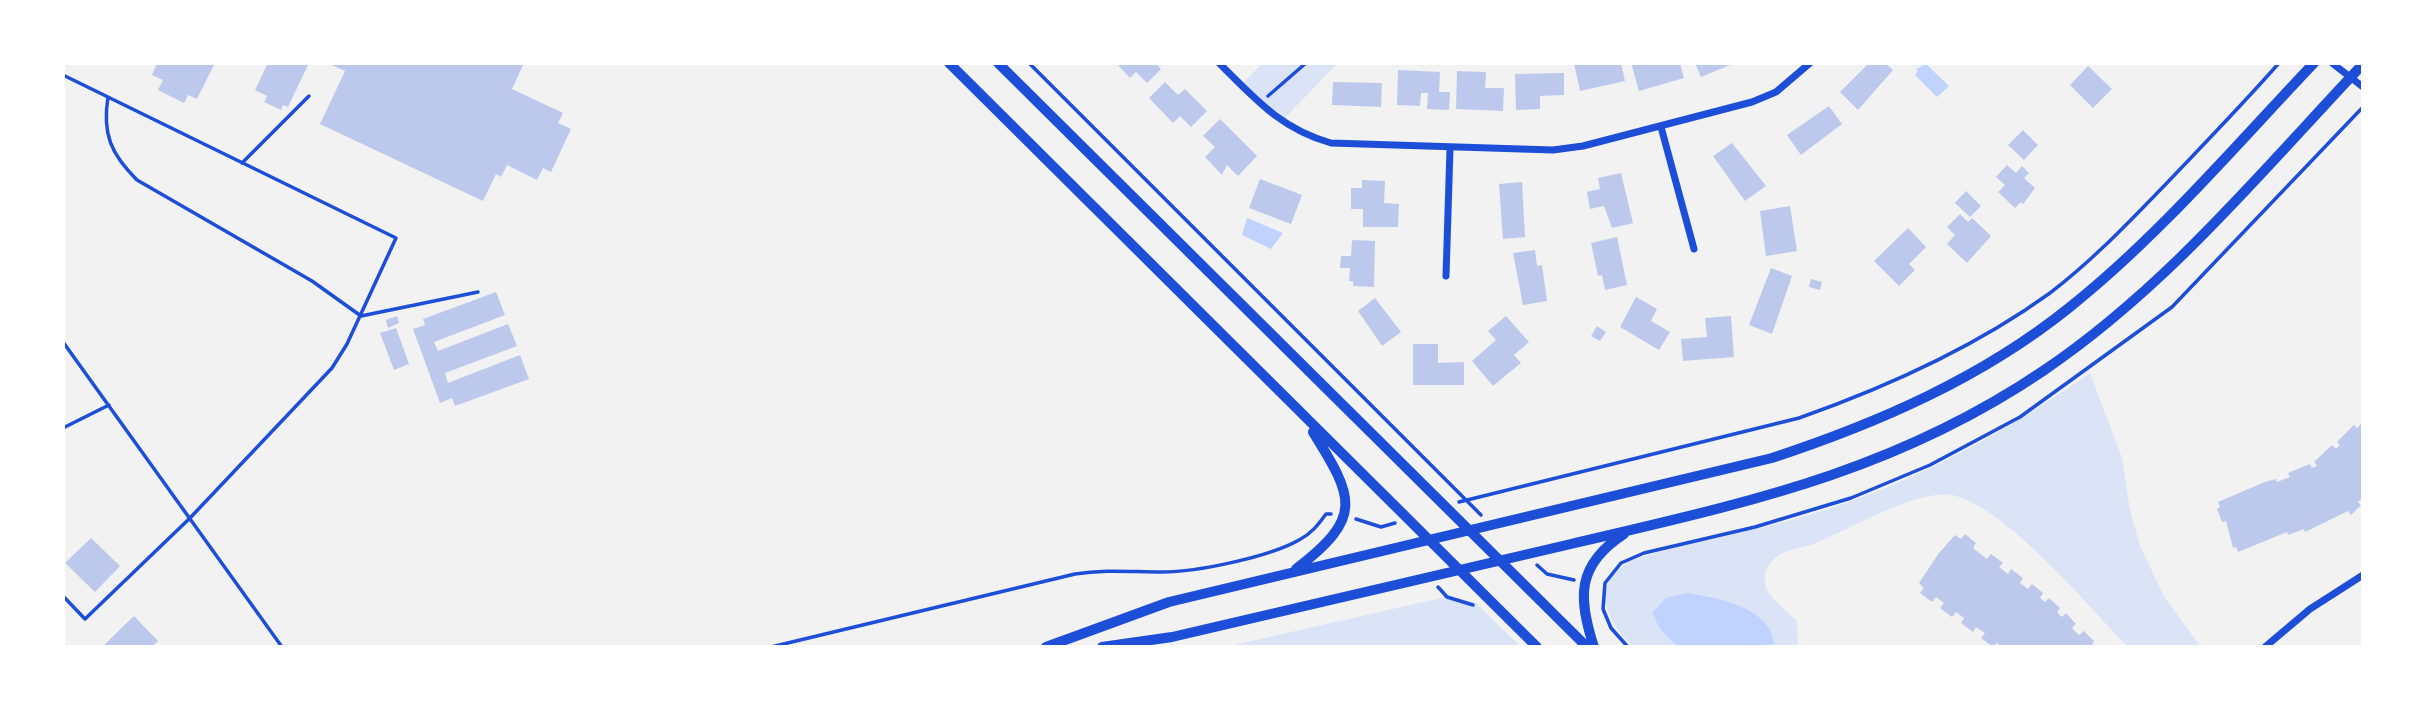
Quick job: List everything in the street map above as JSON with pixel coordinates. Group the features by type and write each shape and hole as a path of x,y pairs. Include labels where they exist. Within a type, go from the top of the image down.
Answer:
{"main road":[{"path":"949,63 1537,647"},
{"path":"998,63 1587,647"},
{"path":"1046,647 1169,602 1772,458 1871,422 1958,380 2048,324 2103,279 2158,227 2314,63"},
{"path":"1101,647 1172,637 1771,496 1848,472 1931,436 2027,382 2092,336 2153,285 2363,64"},
{"path":"1292,572 1330,543 1343,515 1346,499 1341,477 1302,414"},
{"path":"1594,647 1583,612 1584,582 1603,552 1633,529"}],"street":[{"path":"1219,63 1260,104 1302,135 1331,143 1450,149 1553,150 1583,146 1661,127 1776,92 1810,63"},
{"path":"2332,63 2363,87"},
{"path":"1661,127 1694,249"},
{"path":"1446,276 1450,149"},
{"path":"2265,647 2310,610 2363,575"}],"lane":[{"path":"63,75 396,238 361,316 332,368 190,518 85,620 63,596"},
{"path":"242,163 309,96"},
{"path":"108,97 104,121 108,139 121,164 137,180 312,281 361,316 478,292"},
{"path":"63,342 282,647"},
{"path":"63,428 109,405"}],"path":[{"path":"1029,63 1491,524"},
{"path":"1260,104 1306,63"},
{"path":"1446,507 1465,500 1769,427 1845,402 1961,349 2013,318 2077,271 2136,215 2279,63"},
{"path":"771,647 1075,574 1106,569 1190,570 1281,549 1309,533 1326,514 1343,515 1381,527 1408,519"},
{"path":"1526,555 1547,574 1603,587 1606,619 1628,647"}],"shaded area":[{"path":"1263,63 1338,63 1281,122 1241,85"},
{"path":"2090,373 2122,458 2130,510 2140,546 2165,598 2201,647 2128,647 2047,562 2000,520 1977,505 1956,496 1941,495 1904,503 1811,545 1785,552 1773,560 1765,575 1767,589 1775,601 1797,621 1798,647 1633,647 1615,625 1606,602 1606,591 1610,580 1619,569 1633,560 1796,519 1891,486 1993,435"},
{"path":"1450,596 1476,603 1521,647 1225,647"}],"water":[{"path":"1926,64 1949,86 1937,97 1915,75 1918,71 1916,69"},
{"path":"1247,218 1283,233 1271,249 1242,235"},
{"path":"1687,593 1728,602 1754,614 1765,622 1774,647 1678,647 1660,629 1652,613 1666,598"}],"building":[{"path":"157,63 215,63 197,99 188,95 184,103 158,90 163,80 152,75"},
{"path":"268,63 309,63 288,107 283,105 281,110 264,102 267,96 255,90"},
{"path":"327,63 524,63 512,89 563,113 558,123 571,129 551,172 543,168 537,180 507,165 501,177 496,174 483,201 320,124 345,71"},
{"path":"1116,63 1156,63 1161,69 1147,83 1136,72 1130,78"},
{"path":"1574,63 1621,63 1625,81 1580,91"},
{"path":"1631,63 1680,63 1684,78 1639,91"},
{"path":"1695,63 1735,63 1701,77"},
{"path":"1869,63 1885,63 1893,70 1858,110 1840,92"},
{"path":"2088,66 2112,89 2093,108 2070,85"},
{"path":"1398,70 1440,72 1439,92 1450,92 1449,110 1427,109 1428,93 1421,93 1420,106 1397,105"},
{"path":"1457,71 1486,72 1485,88 1504,88 1503,111 1456,109"},
{"path":"1564,73 1564,95 1540,96 1540,109 1516,110 1515,74"},
{"path":"1165,82 1178,95 1185,89 1207,111 1191,127 1180,116 1173,123 1149,98"},
{"path":"1333,82 1382,83 1381,107 1332,105"},
{"path":"1829,106 1842,124 1801,155 1787,135"},
{"path":"1220,119 1257,156 1238,176 1227,165 1222,175 1205,157 1215,147 1203,136"},
{"path":"2023,130 2038,145 2024,160 2008,145"},
{"path":"1732,143 1766,186 1745,201 1713,156"},
{"path":"2007,165 2016,173 2022,166 2029,173 2024,178 2035,188 2023,204 2021,202 2015,208 1998,192 2005,185 1996,177"},
{"path":"1621,173 1633,223 1612,228 1604,206 1590,209 1587,192 1600,189 1598,178"},
{"path":"1260,179 1302,195 1291,224 1249,208"},
{"path":"1362,180 1385,181 1384,203 1399,204 1398,227 1363,227 1363,209 1351,209 1351,188 1362,188"},
{"path":"1522,182 1525,237 1503,239 1499,184"},
{"path":"1966,191 1981,206 1970,217 1955,203"},
{"path":"1790,206 1797,251 1766,256 1760,211"},
{"path":"1960,214 1968,222 1972,218 1991,236 1967,263 1947,244 1955,235 1947,227"},
{"path":"1908,228 1926,247 1909,264 1915,270 1899,286 1874,261"},
{"path":"1617,237 1627,285 1605,290 1602,275 1598,276 1591,243"},
{"path":"1352,240 1375,241 1374,287 1353,286 1353,281 1349,281 1350,268 1340,268 1341,256 1351,256"},
{"path":"1535,250 1537,266 1542,265 1547,301 1523,305 1513,253"},
{"path":"1771,268 1792,276 1772,334 1749,325"},
{"path":"1811,279 1822,282 1820,290 1809,287"},
{"path":"496,292 505,315 434,342 438,351 508,324 517,346 445,373 448,383 520,355 529,379 455,406 452,398 440,403 413,329 425,325 423,319"},
{"path":"1636,297 1657,309 1651,321 1670,332 1659,350 1620,327"},
{"path":"1375,298 1401,332 1382,346 1358,311"},
{"path":"397,316 399,323 388,328 386,320"},
{"path":"1506,316 1529,342 1514,355 1521,363 1493,386 1472,361 1496,340 1488,331"},
{"path":"1731,316 1734,357 1683,361 1681,339 1707,337 1705,318"},
{"path":"1597,326 1606,332 1600,341 1591,336"},
{"path":"396,328 409,364 394,370 380,333"},
{"path":"1413,344 1438,344 1438,363 1464,362 1464,385 1413,385"},
{"path":"2363,422 2363,497 2358,502 2361,505 2351,515 2348,511 2305,532 2304,529 2288,535 2287,532 2238,552 2236,547 2233,548 2226,521 2222,522 2217,509 2220,507 2218,502 2265,482 2276,479 2277,482 2290,477 2288,473 2310,464 2312,468 2317,466 2314,462 2332,445 2336,449 2340,445 2337,442 2354,425 2357,428"},
{"path":"1965,534 1976,543 1973,548 1987,559 1991,554 2003,563 1999,567 2008,574 2011,569 2023,578 2020,583 2028,589 2032,584 2043,593 2040,598 2045,602 2049,598 2060,608 2057,612 2062,617 2066,613 2076,624 2072,628 2079,635 2084,631 2094,641 2091,647 2001,647 1997,643 1993,647 1981,638 1985,633 1976,627 1973,632 1961,623 1964,618 1956,612 1952,617 1940,608 1944,603 1936,597 1932,602 1920,593 1924,588 1919,583 1939,553 1955,535 1961,539"},
{"path":"91,538 120,566 95,592 65,563"},
{"path":"134,616 158,641 152,647 102,647"}]}
